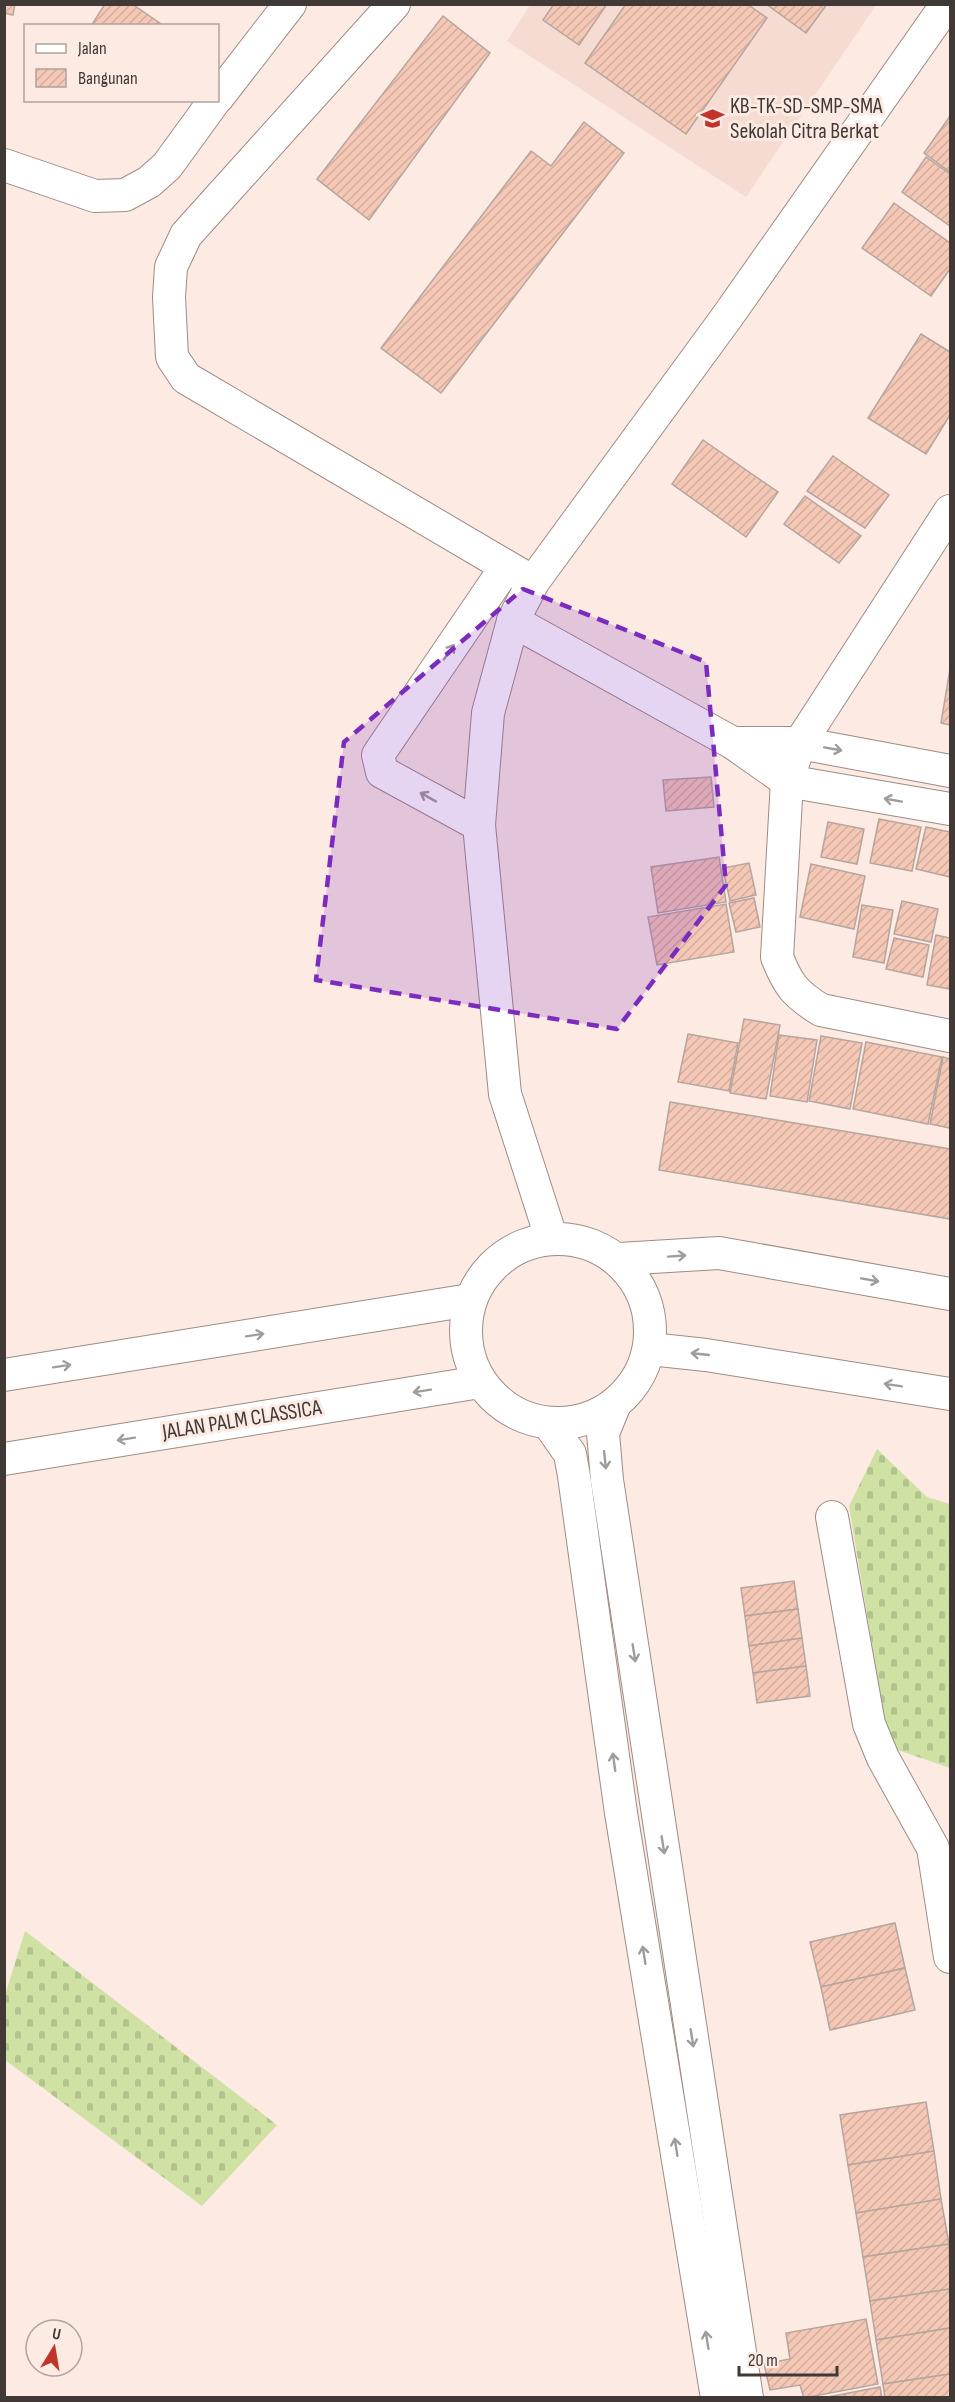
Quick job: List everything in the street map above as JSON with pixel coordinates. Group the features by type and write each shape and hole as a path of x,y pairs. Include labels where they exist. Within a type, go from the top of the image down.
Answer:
{"street":[{"path":"219,96 290,4"},
{"path":"394,4 186,235 171,267 172,357 186,378 533,582"},
{"path":"550,1237 505,1094 479,825 488,713 513,621 533,582 727,317 947,4"},
{"path":"4,165 95,196 125,195 149,182 167,166 214,102"},
{"path":"950,511 800,743 787,782 777,957 788,984 803,999 821,1010 951,1036"},
{"path":"479,825 382,772 378,755 506,567"},
{"path":"513,621 733,743 787,782 951,810"},
{"path":"733,743 800,743 951,771"},
{"path":"550,1237 587,1242 619,1260 647,1300 650,1350 641,1375 625,1397 603,1413 577,1422 549,1424 522,1416 498,1402 480,1382 468,1355 465,1327 470,1300 488,1269 516,1247 550,1237"},
{"path":"619,1260 719,1253 951,1294"},
{"path":"4,1375 470,1300"},
{"path":"650,1350 706,1355 951,1394"},
{"name":"JALAN PALM CLASSICA","path":"4,1459 480,1382"},
{"path":"615,1404 603,1433 607,1480 747,2397"},
{"path":"549,1424 570,1454 574,1476 623,1825 717,2397"},
{"path":"832,1517 869,1724 882,1758 933,1848 951,1957"}],"highlighted area":[{"path":"523,589 706,662 726,885 617,1029 316,980 344,742"}],"shaded area":[{"name":"KB-TK-SD-SMP-SMA Sekolah Citra Berkat","path":"530,5 876,5 746,197 507,41"}],"green space":[{"path":"877,1449 927,1497 950,1504 950,1768 889,1747 849,1506"},
{"path":"25,1931 277,2125 202,2206 5,2060 5,1995"}],"building":[{"path":"4,4 15,4 13,15 4,13"},
{"path":"105,4 132,4 161,24 92,24"},
{"path":"554,4 607,4 579,45 543,20"},
{"path":"626,4 747,4 767,18 686,134 585,63"},
{"path":"766,4 827,4 806,33"},
{"path":"443,16 490,53 369,220 317,179"},
{"path":"950,116 950,172 924,153"},
{"path":"584,122 624,153 441,393 381,348 531,151 551,166"},
{"path":"926,157 950,174 950,226 902,192"},
{"path":"894,203 950,243 950,269 931,296 862,248"},
{"path":"921,334 950,352 950,415 926,454 868,418"},
{"path":"703,440 778,492 746,537 672,484"},
{"path":"833,456 889,495 865,528 807,491"},
{"path":"805,496 861,536 839,563 784,524"},
{"path":"950,669 950,725 941,723"},
{"path":"711,777 714,807 666,811 663,780"},
{"path":"879,819 921,827 912,871 870,863"},
{"path":"828,822 864,829 857,864 821,857"},
{"path":"926,827 950,832 950,877 916,869"},
{"path":"719,857 726,902 658,913 651,867"},
{"path":"749,863 756,895 730,901 723,868"},
{"path":"811,864 865,876 854,929 800,917"},
{"path":"754,898 760,927 736,932 729,903"},
{"path":"902,901 938,909 931,942 894,934"},
{"path":"726,904 734,952 657,965 648,917"},
{"path":"862,905 893,910 884,963 853,957"},
{"path":"936,935 950,938 950,989 927,985"},
{"path":"894,938 929,945 923,977 886,969"},
{"path":"744,1019 780,1025 766,1099 730,1093"},
{"path":"688,1034 738,1043 729,1091 678,1082"},
{"path":"779,1035 817,1040 807,1102 770,1096"},
{"path":"821,1036 862,1043 850,1109 809,1101"},
{"path":"866,1042 942,1057 928,1124 853,1109"},
{"path":"943,1057 950,1059 950,1128 930,1124"},
{"path":"670,1102 950,1149 950,1219 659,1170"},
{"path":"794,1581 798,1609 745,1616 741,1588"},
{"path":"798,1609 802,1638 749,1646 745,1616"},
{"path":"802,1638 806,1666 753,1673 749,1646"},
{"path":"806,1666 810,1696 757,1703 753,1673"},
{"path":"895,1923 905,1968 821,1987 810,1942"},
{"path":"905,1968 915,2010 830,2030 821,1987"},
{"path":"926,2102 934,2151 848,2165 840,2115"},
{"path":"934,2151 941,2199 856,2213 848,2165"},
{"path":"941,2199 949,2244 863,2257 856,2213"},
{"path":"949,2244 950,2289 870,2301 863,2257"},
{"path":"950,2289 950,2328 876,2340 870,2301"},
{"path":"866,2319 878,2384 804,2398 800,2385 770,2390 764,2364 790,2359 786,2333"},
{"path":"950,2328 950,2374 883,2384 876,2340"},
{"path":"950,2374 950,2398 885,2398 883,2384"},
{"path":"880,2387 882,2398 823,2398"}],"place":[{"name":"KB-TK-SD-SMP-SMA Sekolah Citra Berkat","path":"712,119"}]}
